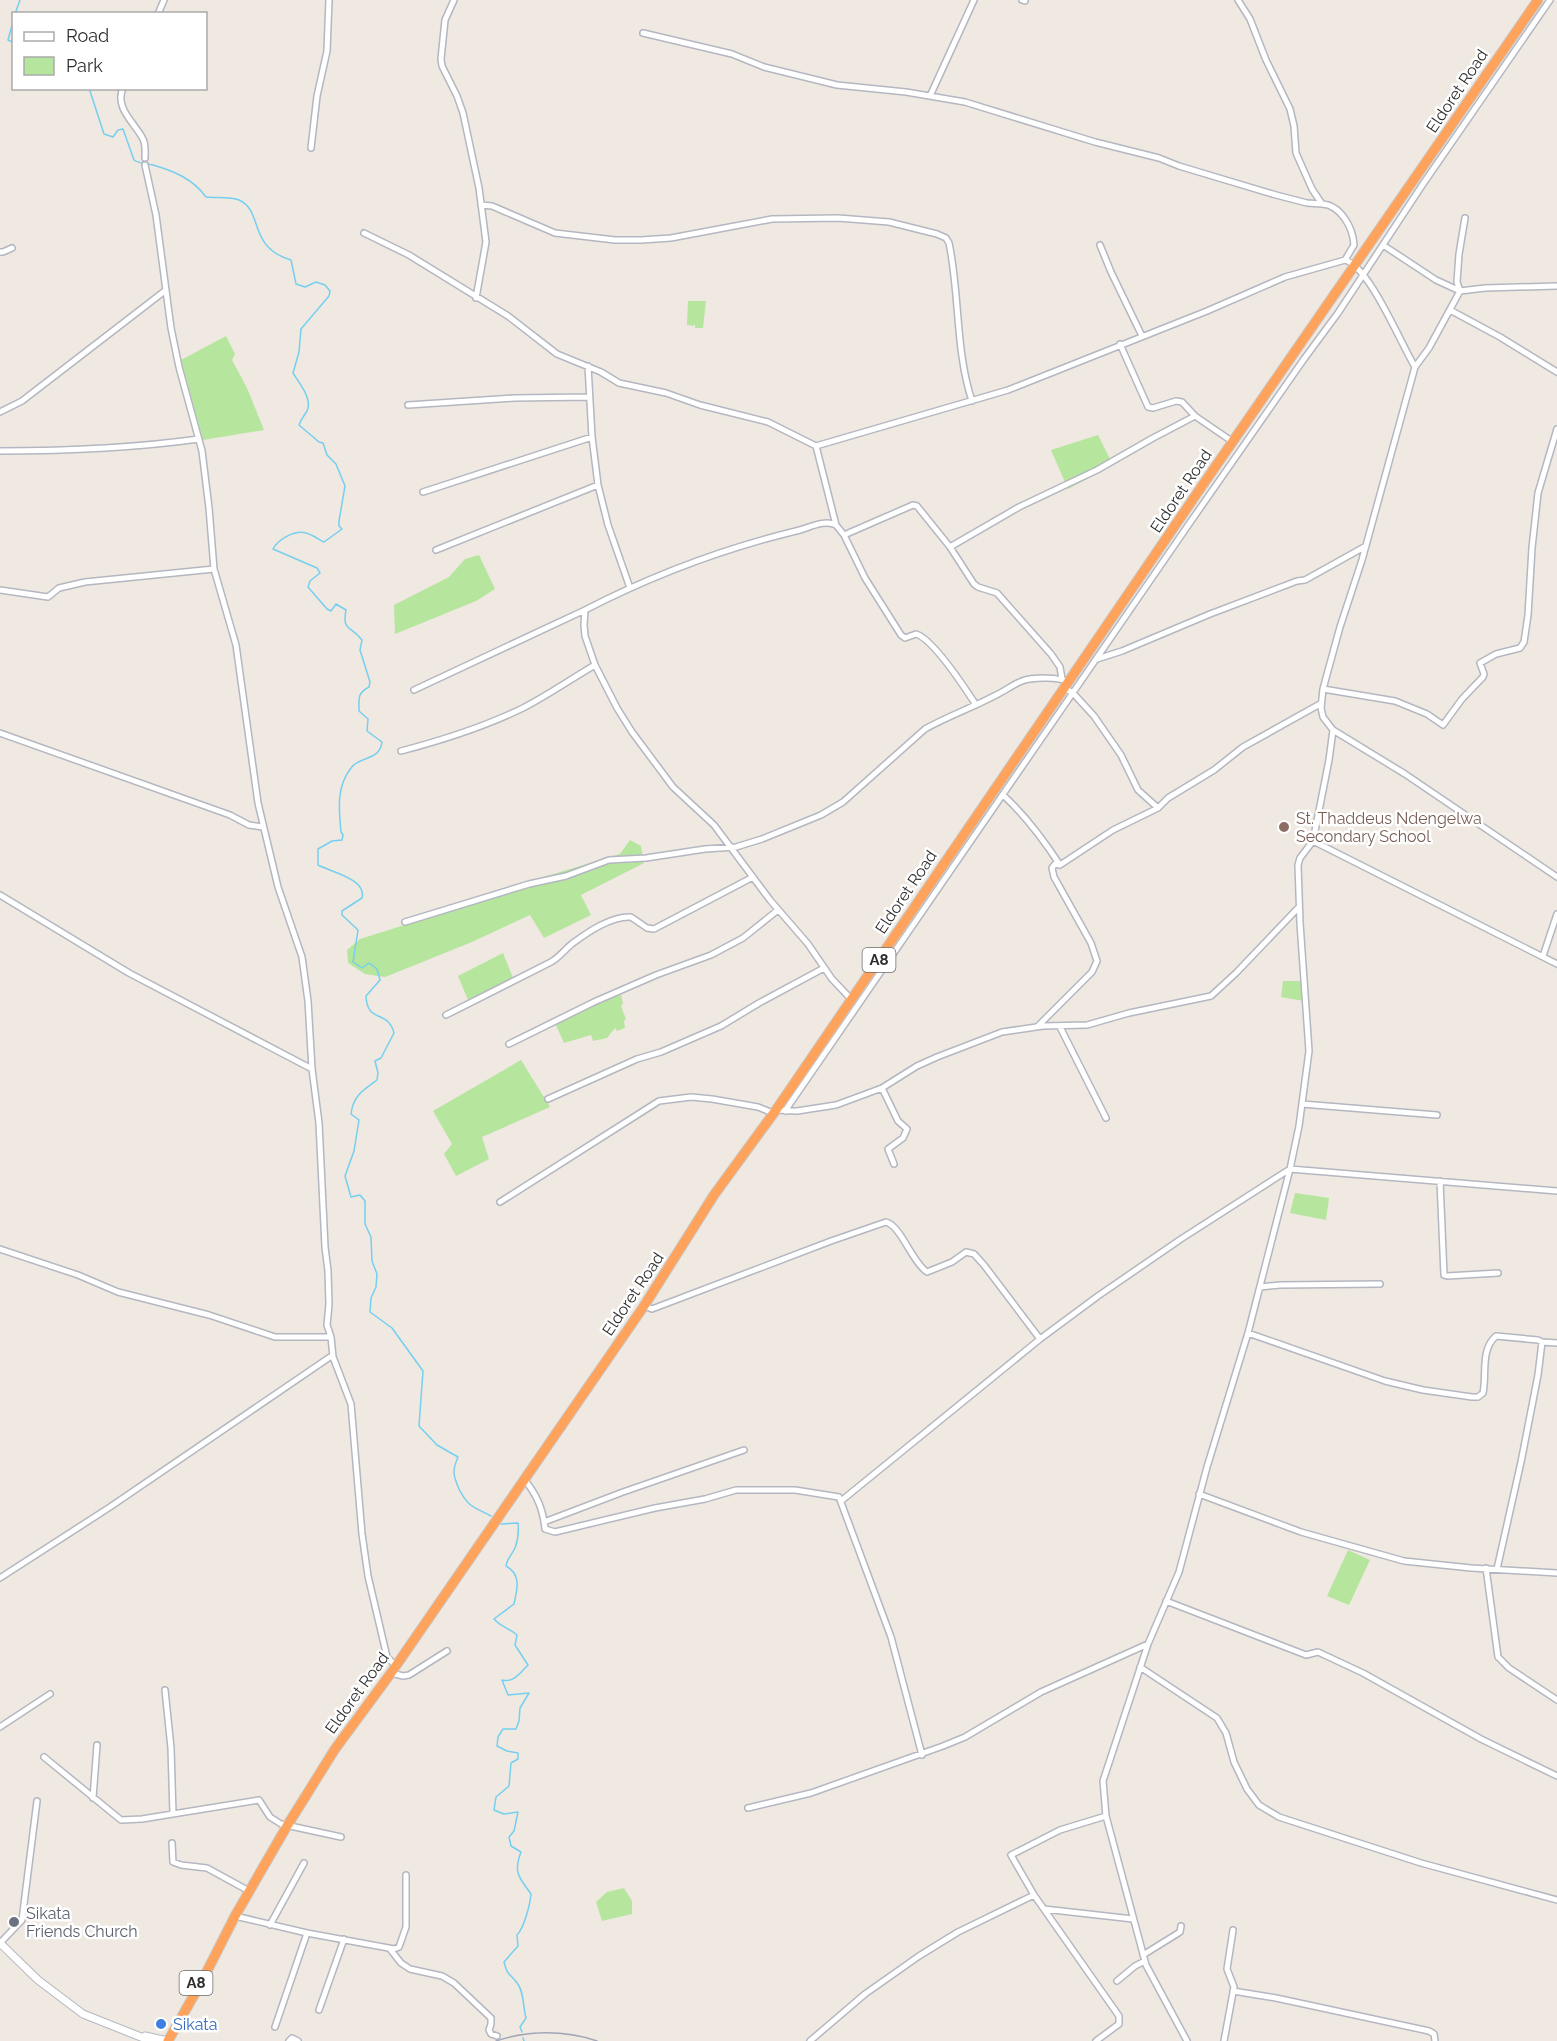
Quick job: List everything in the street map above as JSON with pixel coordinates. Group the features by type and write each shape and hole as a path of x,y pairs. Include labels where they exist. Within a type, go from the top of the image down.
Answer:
{"highway":[{"name":"Eldoret Road","path":"166,2040 202,1981 234,1916 335,1749 394,1670 644,1306 714,1195 778,1111 1233,442 1538,0"}],"street":[{"path":"311,148 317,96 327,51 329,0"},
{"path":"454,0 445,20 441,58 442,66 458,96 463,113 481,205 486,242 476,298"},
{"path":"930,96 974,0"},
{"path":"1238,0 1250,19 1266,60 1290,109 1296,153 1312,189 1322,204"},
{"path":"778,1111 1003,795 1067,685 1097,659 1364,274 1550,0"},
{"path":"644,33 732,54 764,67 837,85 946,98 990,108 1028,122 1159,158 1276,195 1307,203 1332,205 1337,208 1350,229 1354,245 1345,260"},
{"path":"122,90 121,106 143,140 177,357 203,457 214,569 236,645 254,782 263,827 278,887 302,957 319,1123 328,1271 327,1325 333,1357 351,1404 362,1534 368,1575 387,1657 394,1670 403,1676 409,1675 447,1651"},
{"path":"481,205 492,206 555,233 615,240 671,238 772,219 866,219 889,222 937,234 946,238 949,243 961,357 972,400"},
{"path":"1465,218 1457,282 1460,291 1429,348 1415,367 1320,704 1323,717 1333,730 1406,774 1557,877"},
{"path":"364,233 409,255 508,316 557,354 588,366 627,386 666,393 700,405 768,422 816,446 1038,379 1285,278 1345,260 1356,265 1364,274 1415,367"},
{"path":"1100,245 1142,336"},
{"path":"1383,245 1436,280 1460,291 1557,286"},
{"path":"0,252 12,248"},
{"path":"0,412 22,401 166,290"},
{"path":"1450,310 1557,372"},
{"path":"1120,344 1148,408 1179,401 1186,405 1195,416 1233,442"},
{"path":"588,366 592,436 598,485 608,525 630,588"},
{"path":"408,405 514,398 590,397"},
{"path":"950,547 1019,507 1097,470 1195,416"},
{"path":"1323,689 1395,701 1416,709 1443,725 1462,699 1484,677 1480,663 1496,654 1520,648 1524,642 1528,615 1538,493 1557,429"},
{"path":"423,492 592,436"},
{"path":"0,451 77,450 199,439"},
{"path":"816,446 836,525 844,536 860,570 901,635 905,638 916,634 923,637 945,662 976,705"},
{"path":"436,550 598,485"},
{"path":"844,536 917,506 950,547 974,584 997,592 1039,640 1060,667 1067,685 1109,736 1138,790 1158,808"},
{"path":"414,690 671,570 732,548 823,523 836,525"},
{"path":"1097,659 1122,651 1217,611 1305,580 1366,546"},
{"path":"0,590 48,597 59,588 85,582 214,569"},
{"path":"585,610 585,636 595,665 617,708 659,770 673,787 714,825 741,864 796,929 832,979 852,999"},
{"path":"401,751 474,729 520,709 556,690 595,665"},
{"path":"405,922 530,884 566,876 609,860 646,858 731,847 762,839 832,809 862,786 925,729 1023,681 1067,685"},
{"path":"1037,1027 1087,978 1097,961 1091,943 1052,874 1053,866 1060,865 1113,830 1158,808 1168,798 1214,770 1243,747 1320,704"},
{"path":"1184,2040 1144,1958 1106,1816 1102,1792 1105,1772 1148,1644 1179,1572 1199,1494 1248,1333 1290,1169 1302,1104 1310,1040 1299,907 1298,865 1300,858 1313,841 1333,730"},
{"path":"0,733 230,815 249,825 263,827"},
{"path":"1003,795 1028,819 1060,865"},
{"path":"1313,841 1557,964"},
{"path":"446,1015 561,957 571,944 611,921 631,917 647,928 658,928 753,877"},
{"path":"0,895 129,973 312,1069"},
{"path":"500,1202 659,1101 691,1097 778,1111 826,1108 882,1088 918,1066 992,1036 1037,1027 1087,1025 1129,1013 1211,996 1236,974 1299,907"},
{"path":"509,1044 614,993 711,955 743,938 778,910"},
{"path":"1543,956 1557,914"},
{"path":"548,1099 637,1059 670,1048 721,1026 824,968"},
{"path":"1060,1027 1106,1118"},
{"path":"882,1088 898,1121 907,1129 903,1138 888,1149 894,1164"},
{"path":"1302,1104 1437,1115"},
{"path":"841,1501 1040,1339 1098,1296 1290,1169 1557,1191"},
{"path":"1440,1181 1444,1275 1498,1273"},
{"path":"644,1306 652,1309 886,1222 894,1227 921,1267 927,1272 952,1262 966,1252 974,1254 994,1276 1040,1339"},
{"path":"0,1249 78,1275 118,1292 209,1315 275,1337 331,1337"},
{"path":"1260,1287 1300,1284 1380,1284"},
{"path":"1248,1333 1385,1381 1423,1390 1472,1397 1478,1397 1483,1393 1485,1357 1492,1338 1496,1336 1557,1343"},
{"path":"1497,1569 1521,1462 1542,1342"},
{"path":"0,1578 130,1494 333,1357"},
{"path":"544,1522 744,1450"},
{"path":"524,1479 537,1497 543,1511 546,1531 555,1532 746,1489 795,1490 837,1495 891,1637 922,1755"},
{"path":"1199,1494 1301,1532 1404,1561 1557,1573"},
{"path":"1486,1568 1498,1657 1509,1668 1557,1700"},
{"path":"1166,1601 1306,1655 1318,1652 1363,1673 1481,1739 1557,1776"},
{"path":"748,1808 811,1793 922,1755 965,1737 1041,1692 1148,1644"},
{"path":"1140,1667 1217,1718 1226,1733 1234,1762 1247,1790 1259,1804 1279,1817 1421,1863 1557,1900"},
{"path":"165,1689 171,1749 173,1814"},
{"path":"0,1726 50,1694"},
{"path":"93,1798 97,1745"},
{"path":"44,1757 121,1820 142,1819 259,1800 270,1817 287,1826 341,1837"},
{"path":"2,1941 22,1920 37,1801"},
{"path":"1096,2041 1119,2024 1119,2016 1044,1909 1011,1855 1060,1830 1106,1816"},
{"path":"172,1843 173,1862 207,1868 249,1891"},
{"path":"270,1925 304,1863"},
{"path":"234,1916 390,1949 399,1947 406,1927 406,1875"},
{"path":"810,2041 865,1994 919,1956 958,1932 1034,1894"},
{"path":"1044,1909 1133,1919"},
{"path":"1117,1981 1180,1932 1181,1926"},
{"path":"1224,2041 1234,1987 1227,1969 1233,1930"},
{"path":"0,1931 2,1941 38,1980 65,2002 83,2014 150,2041"},
{"path":"275,2027 307,1933"},
{"path":"319,2010 344,1939"},
{"path":"390,1949 401,1963 410,1969 442,1976 454,1983 491,2018 490,2034 497,2036"},
{"path":"1233,1991 1429,2031 1434,2034 1435,2041"},
{"path":"137,2035 166,2040"},
{"path":"289,2041 292,2038 298,2041"}],"green space":[{"path":"688,301 706,301 703,328 695,328 695,324 687,325"},
{"path":"226,336 235,354 232,360 247,388 264,430 203,440 181,360"},
{"path":"1098,435 1113,465 1068,489 1051,450"},
{"path":"479,555 495,589 476,601 395,634 394,605 449,577 465,559"},
{"path":"630,840 641,846 644,863 581,895 591,915 544,938 530,915 472,942 385,977 365,974 348,963 347,950 360,939 494,892 620,854"},
{"path":"503,953 513,978 468,1000 458,976"},
{"path":"1283,981 1302,981 1304,1001 1281,997"},
{"path":"621,995 623,1004 621,1006 626,1019 625,1028 617,1031 615,1028 607,1038 593,1041 591,1035 564,1043 555,1023"},
{"path":"521,1060 550,1107 482,1137 489,1159 456,1176 444,1154 452,1144 433,1111"},
{"path":"1295,1193 1329,1198 1326,1220 1290,1213"},
{"path":"1348,1550 1370,1560 1349,1605 1327,1596"},
{"path":"624,1888 632,1901 632,1914 602,1921 596,1902 607,1892"}],"waterway":[{"path":"16,12 20,0"},
{"path":"12,25 8,40 12,42"},
{"path":"90,90 104,134 113,137 118,130 123,129 134,160 161,167 182,176 206,197 239,200 247,205 268,247 291,260 296,284 305,287 316,282 325,285 330,291 329,296 301,329 299,352 293,373 305,391 308,401 307,411 299,425 323,443 327,455 336,464 345,486 339,521 342,529 324,542 306,533 292,534 273,549 317,568 320,573 310,581 308,587 327,609 331,611 336,604 346,610 346,625 362,640 360,650 370,682 369,687 362,692 360,697 359,711 368,719 367,731 382,742 377,752 355,764 346,775 339,807 342,840 332,841 318,849 318,865 354,881 362,891 362,898 342,911 342,915 358,930 353,962 362,968 369,963 377,969 380,980 366,996 367,1005 374,1014 387,1021 394,1033 381,1058 375,1061 377,1080 367,1087 354,1102 351,1114 359,1120 354,1151 345,1176 351,1197 360,1195 365,1201 365,1224 371,1237 372,1261 377,1274 370,1312 392,1328 423,1371 419,1426 437,1445 458,1457 454,1473 462,1495 472,1506 491,1516"},
{"path":"501,1524 518,1523 517,1542 506,1566 514,1574 517,1588 514,1604 494,1619 517,1635 515,1645 528,1665 513,1679 502,1680 508,1695 529,1693 520,1708 516,1729 503,1729 498,1737 497,1746 518,1753 518,1759 511,1763 509,1786 496,1797 494,1810 504,1814 518,1812 514,1831 509,1837 511,1846 521,1852 517,1870 531,1894 526,1916 517,1935 518,1946 504,1962 522,1995 526,2018 520,2027 522,2032"}],"railway":[{"path":"496,2041 534,2033 559,2033 597,2041"}],"place":[{"name":"St. Thaddeus Ndengelwa Secondary School","path":"1284,827"},
{"name":"Sikata Friends Church","path":"14,1922"},
{"name":"Sikata","path":"161,2024"}]}
